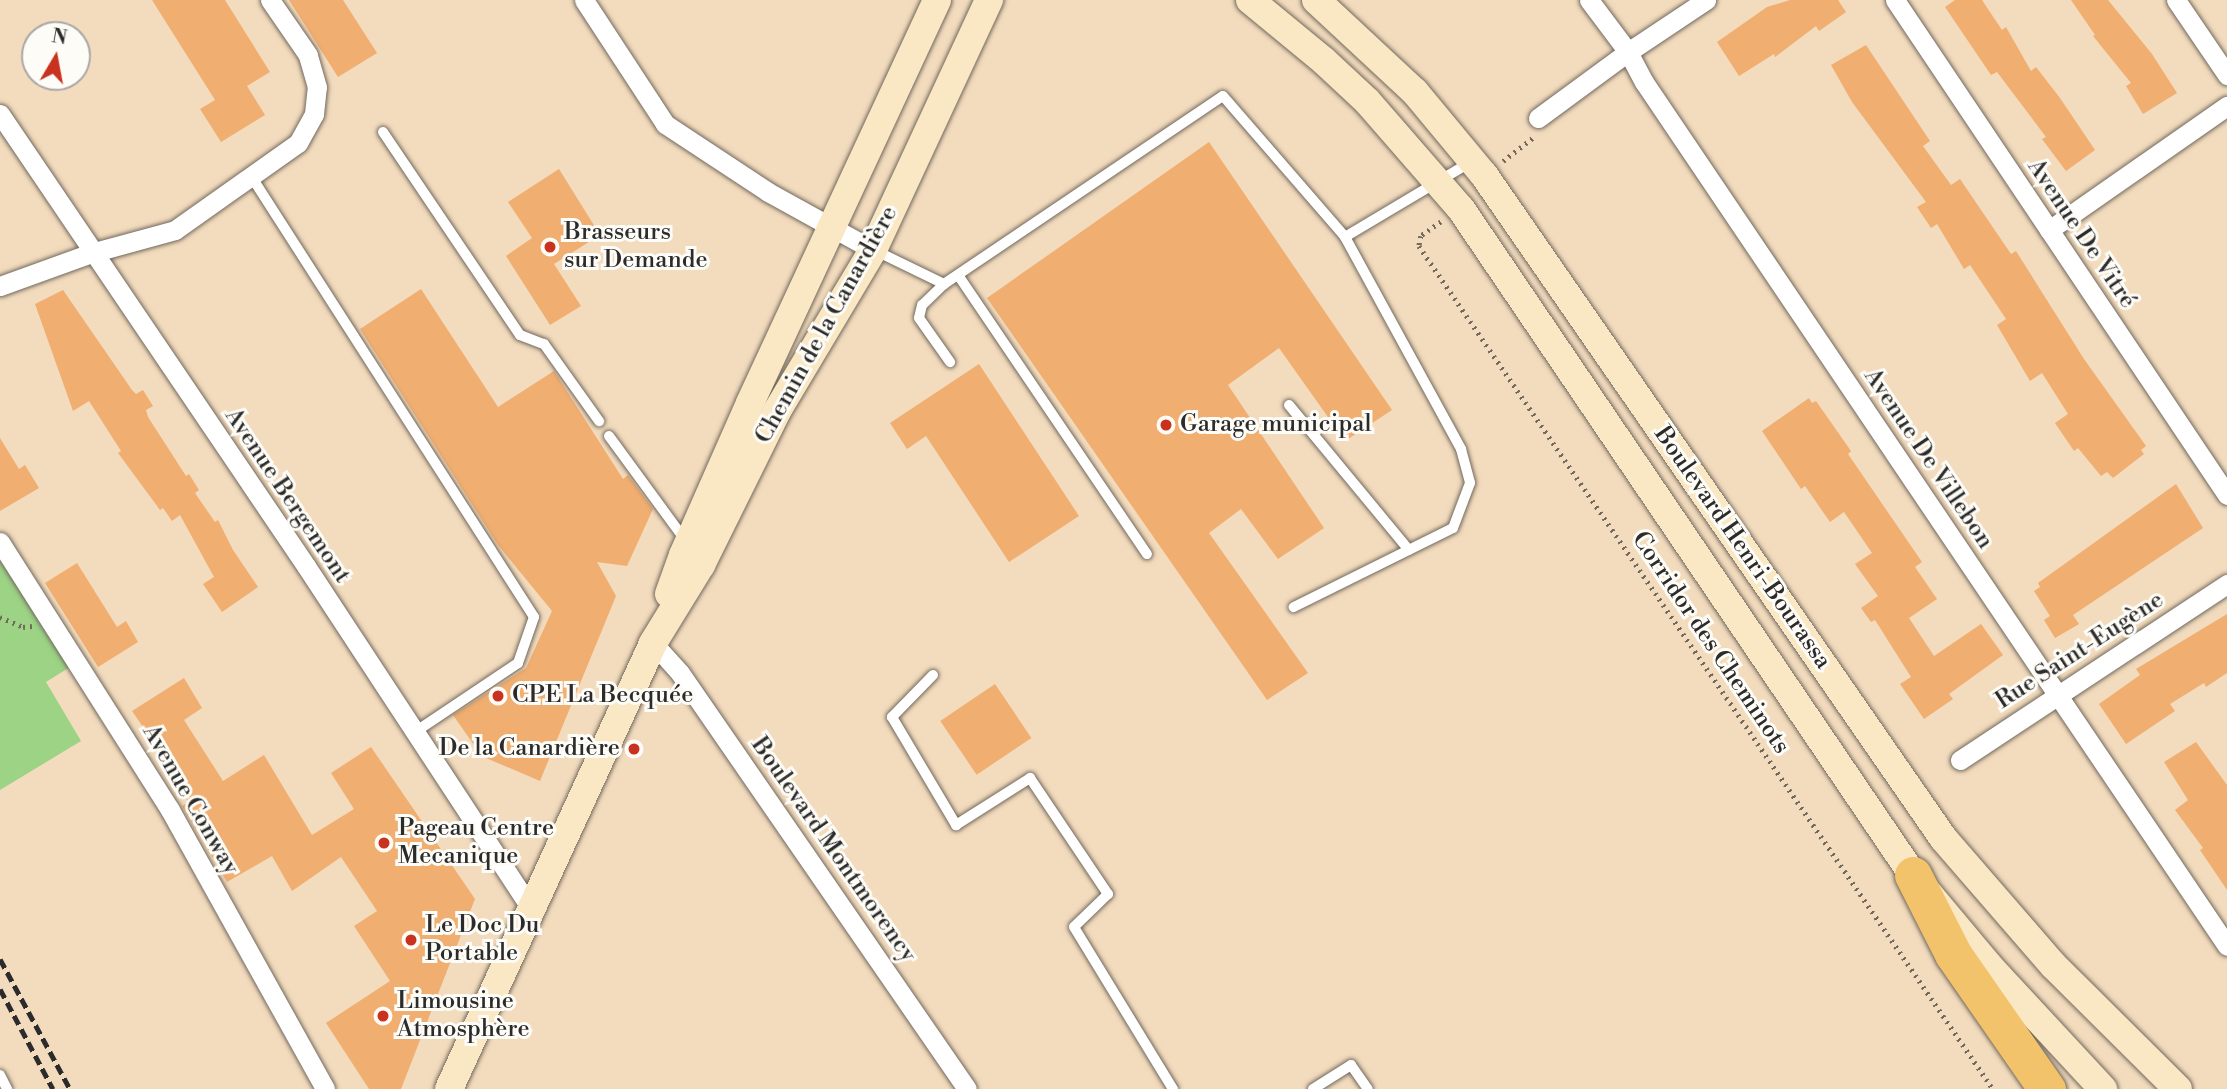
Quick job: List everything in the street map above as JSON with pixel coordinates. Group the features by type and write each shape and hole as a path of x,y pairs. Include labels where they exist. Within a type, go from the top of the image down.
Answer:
{"highway":[{"path":"1913,875 1953,954 2047,1089"}],"main road":[{"name":"Chemin de la Canardière","path":"449,1089 653,643 687,544 937,0"},
{"name":"Chemin de la Canardière","path":"653,643 701,565 778,411 873,250 989,0"},
{"name":"Boulevard Henri-Bourassa","path":"1250,0 1324,61 1367,101 1461,209 1913,875 1989,966 2103,1089"},
{"name":"Boulevard Henri-Bourassa","path":"1316,0 1415,92 1473,161 1943,838 2053,965 2178,1089"}],"street":[{"path":"0,286 92,253 175,230 298,143 314,114 317,87 308,55 270,0"},
{"path":"584,0 666,124 768,192 873,250"},
{"name":"Avenue De Villebon","path":"1589,0 1628,52 1644,82 2227,946"},
{"path":"1538,118 1628,52 1706,0"},
{"name":"Avenue De Vitré","path":"1895,0 2227,495"},
{"path":"2176,0 2227,75"},
{"path":"2049,230 2227,106"},
{"name":"Avenue Bergemont","path":"0,114 530,907"},
{"name":"Avenue Conway","path":"0,542 170,810 325,1089"},
{"name":"Rue Saint-Eugène","path":"1960,760 2227,584"},
{"name":"Boulevard Montmorency","path":"653,643 680,673 967,1089"}],"lane":[{"path":"950,362 919,318 922,305 944,284 1223,96 1345,237 1461,449 1470,483 1453,528 1294,607"},
{"path":"383,132 520,335 544,344 599,421"},
{"path":"1345,237 1473,161"},
{"path":"251,176 534,617 518,663 415,732"},
{"path":"873,250 944,284"},
{"path":"958,275 1147,554"},
{"path":"1289,405 1409,550"},
{"path":"609,436 687,544"},
{"path":"933,675 892,717 956,825 1030,778 1108,894 1073,927 1173,1089"},
{"path":"1313,1089 1351,1065 1368,1089"},
{"path":"0,1076 7,1089"}],"path":[{"path":"1502,161 1533,140 1538,118"},
{"name":"Corridor des Cheminots","path":"1443,221 1421,236 1419,246 1993,1089"}],"green space":[{"path":"0,542 78,662 46,682 81,741 0,790"}],"building":[{"path":"152,0 225,0 270,72 247,86 265,115 221,142 200,109 215,100"},
{"path":"289,0 343,0 377,53 338,77"},
{"path":"1790,0 1838,0 1846,12 1819,31 1816,26 1775,57 1774,54 1739,76 1717,42 1767,7"},
{"path":"1955,0 1982,0 2002,30 2006,27 2031,71 2036,67 2095,150 2066,171 2042,139 2046,137 1997,72 1991,75 1945,7"},
{"path":"2071,0 2108,0 2152,54 2177,93 2143,114 2126,86 2131,83 2093,36 2095,35"},
{"path":"1866,45 1930,141 1923,146 1951,185 1960,179 2011,254 2016,251 2084,359 2146,446 2141,450 2144,454 2113,478 2107,472 2101,476 2078,448 2074,451 2055,423 2068,414 2042,373 2030,381 1997,325 2006,319 1970,265 1964,269 1937,224 1931,228 1917,207 1926,202 1852,102 1831,65"},
{"name":"Garage municipal","path":"1209,142 1392,410 1345,441 1279,348 1228,385 1324,528 1278,559 1241,509 1209,533 1308,673 1267,700 987,298"},
{"name":"Brasseurs sur Demande","path":"559,169 600,235 554,264 581,306 550,325 506,256 532,238 508,202"},
{"path":"421,289 498,407 554,371 623,479 628,475 653,509 627,566 597,562 616,596 540,781 486,758 489,752 474,745 453,715 526,668 552,611 498,545 360,329"},
{"path":"63,290 132,390 136,394 143,390 153,406 146,410 148,417 186,476 189,474 199,490 195,493 215,522 218,520 233,550 258,587 222,612 203,584 214,577 180,515 172,521 163,508 160,510 118,453 121,451 89,401 73,411 35,304"},
{"path":"979,364 1079,516 1009,562 926,436 907,449 890,423"},
{"path":"1809,398 1812,403 1816,401 1851,451 1848,454 1922,562 1915,567 1937,599 1909,618 1934,656 1981,624 2003,655 1949,694 1953,699 1924,719 1900,684 1911,677 1875,620 1871,622 1861,608 1878,596 1855,564 1872,553 1844,512 1830,522 1805,486 1801,489 1762,431"},
{"path":"0,438 19,469 25,465 39,488 0,511"},
{"path":"2176,484 2203,528 2073,615 2079,624 2055,638 2044,620 2050,616 2034,591 2040,587 2038,583"},
{"path":"77,563 117,627 126,621 138,642 98,667 45,583"},
{"path":"2227,614 2227,673 2206,687 2204,683 2170,704 2175,711 2126,744 2099,704 2140,675 2136,669"},
{"path":"184,678 202,708 184,720 223,781 264,755 312,835 354,809 331,773 371,747 475,899 401,1089 369,1089 326,1023 390,981 354,926 377,911 341,857 292,891 272,856 227,882 182,806 188,802 161,758 163,756 132,711"},
{"path":"995,684 1031,738 977,775 940,721"},
{"path":"2196,742 2227,785 2227,890 2200,850 2203,848 2175,810 2188,800 2164,762"}],"railway":[{"path":"0,959 70,1089"},
{"path":"0,989 53,1089"}],"place":[{"name":"Brasseurs sur Demande","path":"550,247"},
{"name":"Garage municipal","path":"1166,425"},
{"name":"CPE La Becquée","path":"498,696"},
{"name":"De la Canardière","path":"634,749"},
{"name":"Pageau Centre Mecanique","path":"384,843"},
{"name":"Le Doc Du Portable","path":"411,940"},
{"name":"Limousine Atmosphère","path":"383,1016"}]}
